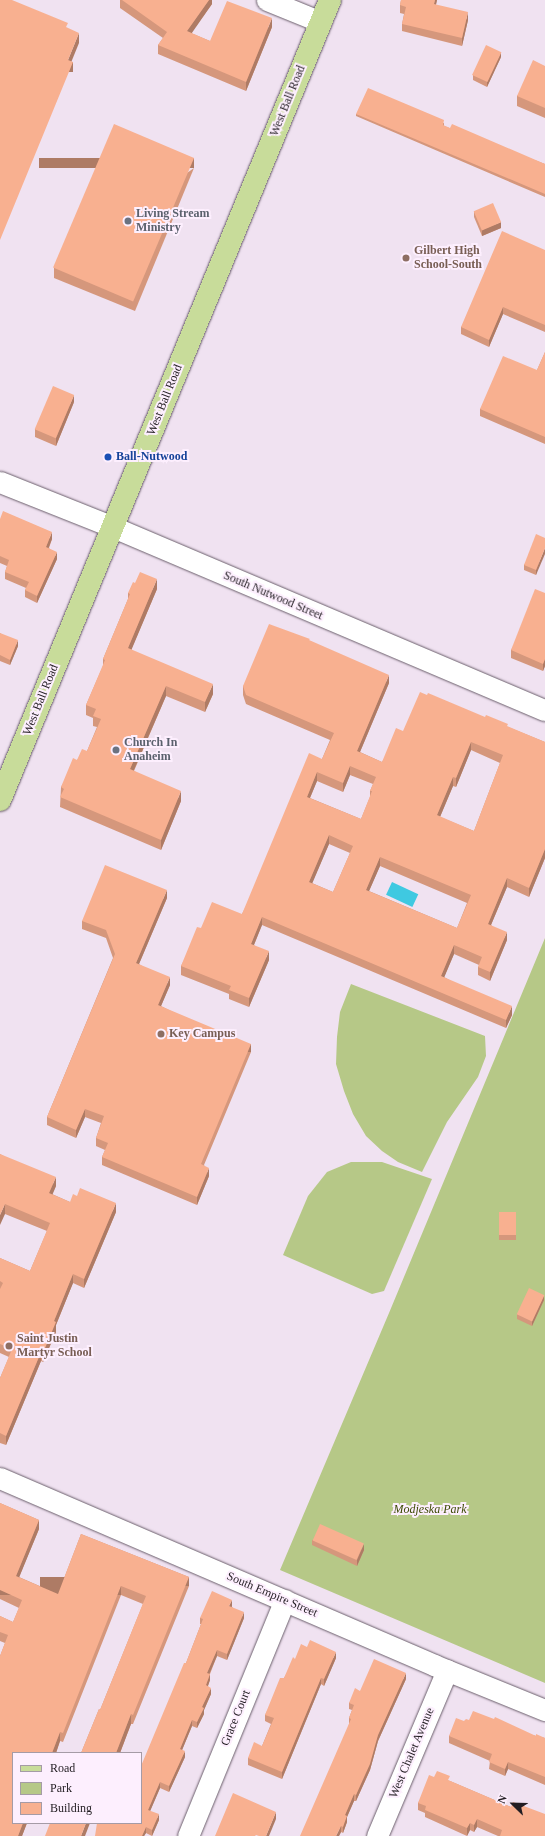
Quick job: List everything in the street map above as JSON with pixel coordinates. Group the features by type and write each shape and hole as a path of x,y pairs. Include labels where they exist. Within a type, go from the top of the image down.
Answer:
{"main road":[{"name":"West Ball Road","path":"0,800 330,0"}],"street":[{"path":"267,0 320,22"},
{"name":"South Nutwood Street","path":"0,482 112,527 545,710"},
{"name":"South Empire Street","path":"0,1478 447,1670 545,1710"},
{"name":"Grace Court","path":"188,1836 285,1600"},
{"name":"West Chalet Avenue","path":"383,1834 447,1670"}],"green space":[{"name":"Modjeska Park","path":"545,938 545,1683 280,1570"},
{"path":"351,984 485,1036 486,1056 478,1077 447,1122 422,1172 398,1162 382,1151 366,1136 353,1114 344,1091 336,1064 337,1037 340,1012"},
{"path":"351,1162 382,1162 432,1179 384,1291 372,1294 283,1255 308,1196 327,1172"}],"water":[{"path":"392,882 418,894 412,907 386,895"}],"building":[{"path":"0,0 12,0 68,23 66,27 79,33 68,60 73,62 0,240"},
{"path":"122,0 209,0 187,31 210,41 227,1 272,18 246,82 158,45 167,32"},
{"path":"401,0 435,0 434,4 468,12 462,38 402,24 406,7 400,5"},
{"path":"486,45 501,52 487,82 472,75"},
{"path":"533,60 545,66 545,108 517,96"},
{"path":"368,88 444,120 443,125 450,128 452,124 545,164 545,194 356,114"},
{"path":"114,124 194,158 133,302 53,268"},
{"path":"493,203 501,222 482,231 474,211"},
{"path":"502,231 545,250 545,325 503,307 489,340 461,327"},
{"path":"545,352 545,437 480,409 503,356 537,370"},
{"path":"53,386 74,395 56,438 35,429"},
{"path":"3,511 52,532 46,547 57,552 37,596 25,590 29,582 5,572 9,560 0,556 0,519"},
{"path":"536,534 545,538 545,548 536,570 524,565"},
{"path":"140,572 157,579 128,648 213,684 205,702 166,686 130,769 181,791 161,840 60,797 64,789 61,787 73,758 77,760 82,749 87,751 101,719 93,716 96,709 86,705 130,594 128,593"},
{"path":"535,589 545,593 545,659 543,664 511,650"},
{"path":"269,624 310,639 309,640 389,675 357,751 382,762 396,728 403,731 420,692 427,695 428,693 485,717 486,715 508,724 507,726 545,742 545,849 529,888 507,878 488,924 507,932 490,972 478,967 482,957 454,945 441,976 512,1006 506,1020 262,917 251,944 269,951 249,998 229,990 231,986 181,966 197,927 201,928 212,902 242,914 309,753 322,759 334,733 246,695 243,686","holes":["471,742 503,755 474,831 437,815 453,777 456,778","350,766 376,777 361,819 307,797 317,772 343,783","329,835 353,846 333,892 309,882","380,857 471,895 457,928 366,890"]},
{"path":"0,633 18,640 10,660 0,655"},
{"path":"105,865 167,890 136,963 170,977 158,1005 251,1044 201,1164 209,1168 197,1197 102,1157 108,1143 96,1138 104,1116 85,1109 76,1130 47,1117 115,954 106,930 82,921"},
{"path":"0,1154 56,1177 49,1193 70,1202 73,1194 77,1196 80,1188 116,1203 84,1279 73,1274 54,1321 56,1322 43,1353 41,1352 6,1436 0,1433 0,1378 12,1349 0,1344 0,1289 3,1283 0,1281 0,1258 30,1271 50,1223 5,1204 0,1215"},
{"path":"499,1212 516,1212 516,1235 499,1235"},
{"path":"529,1288 544,1295 532,1321 517,1314"},
{"path":"0,1503 39,1520 16,1576 58,1594 81,1534 189,1577 116,1752 81,1752 146,1596 121,1586 63,1733 60,1732 52,1752 12,1752 12,1824 23,1824 18,1836 0,1836 0,1656 8,1635 0,1632 0,1616 13,1622 22,1600 0,1590"},
{"path":"320,1524 364,1544 357,1560 313,1540"},
{"path":"212,1591 232,1600 229,1606 244,1612 227,1654 217,1650 207,1673 210,1674 206,1685 211,1688 197,1722 192,1720 180,1749 185,1751 169,1786 160,1782 148,1810 159,1814 152,1830 146,1827 142,1836 95,1836 97,1824 142,1824 142,1764 184,1663 186,1663 203,1619 200,1618"},
{"path":"310,1640 336,1652 324,1679 321,1678 282,1772 248,1758 254,1742 262,1746 274,1718 265,1715 280,1678 284,1678 293,1657 295,1659 301,1644 307,1647"},
{"path":"374,1659 406,1673 378,1735 370,1764 345,1815 347,1816 343,1827 341,1826 336,1836 300,1836 351,1719 349,1718 354,1705 349,1703 355,1688 360,1691"},
{"path":"473,1711 494,1719 495,1717 536,1736 536,1734 545,1738 545,1777 508,1762 505,1769 489,1762 492,1754 449,1736 456,1718 464,1721 466,1719 469,1720"},
{"path":"437,1771 450,1776 448,1780 511,1807 513,1802 545,1814 545,1836 500,1836 502,1830 477,1819 474,1825 470,1823 467,1828 425,1810 426,1806 418,1803 429,1775 434,1777"},
{"path":"233,1793 276,1812 266,1836 215,1836"},
{"path":"50,1824 86,1824 81,1836 45,1836"}],"place":[{"name":"Living Stream Ministry","path":"128,221"},
{"name":"Gilbert High School-South","path":"406,258"},
{"name":"Ball-Nutwood","path":"108,457"},
{"name":"Church In Anaheim","path":"116,750"},
{"name":"Key Campus","path":"161,1034"},
{"name":"Saint Justin Martyr School","path":"9,1346"}]}
